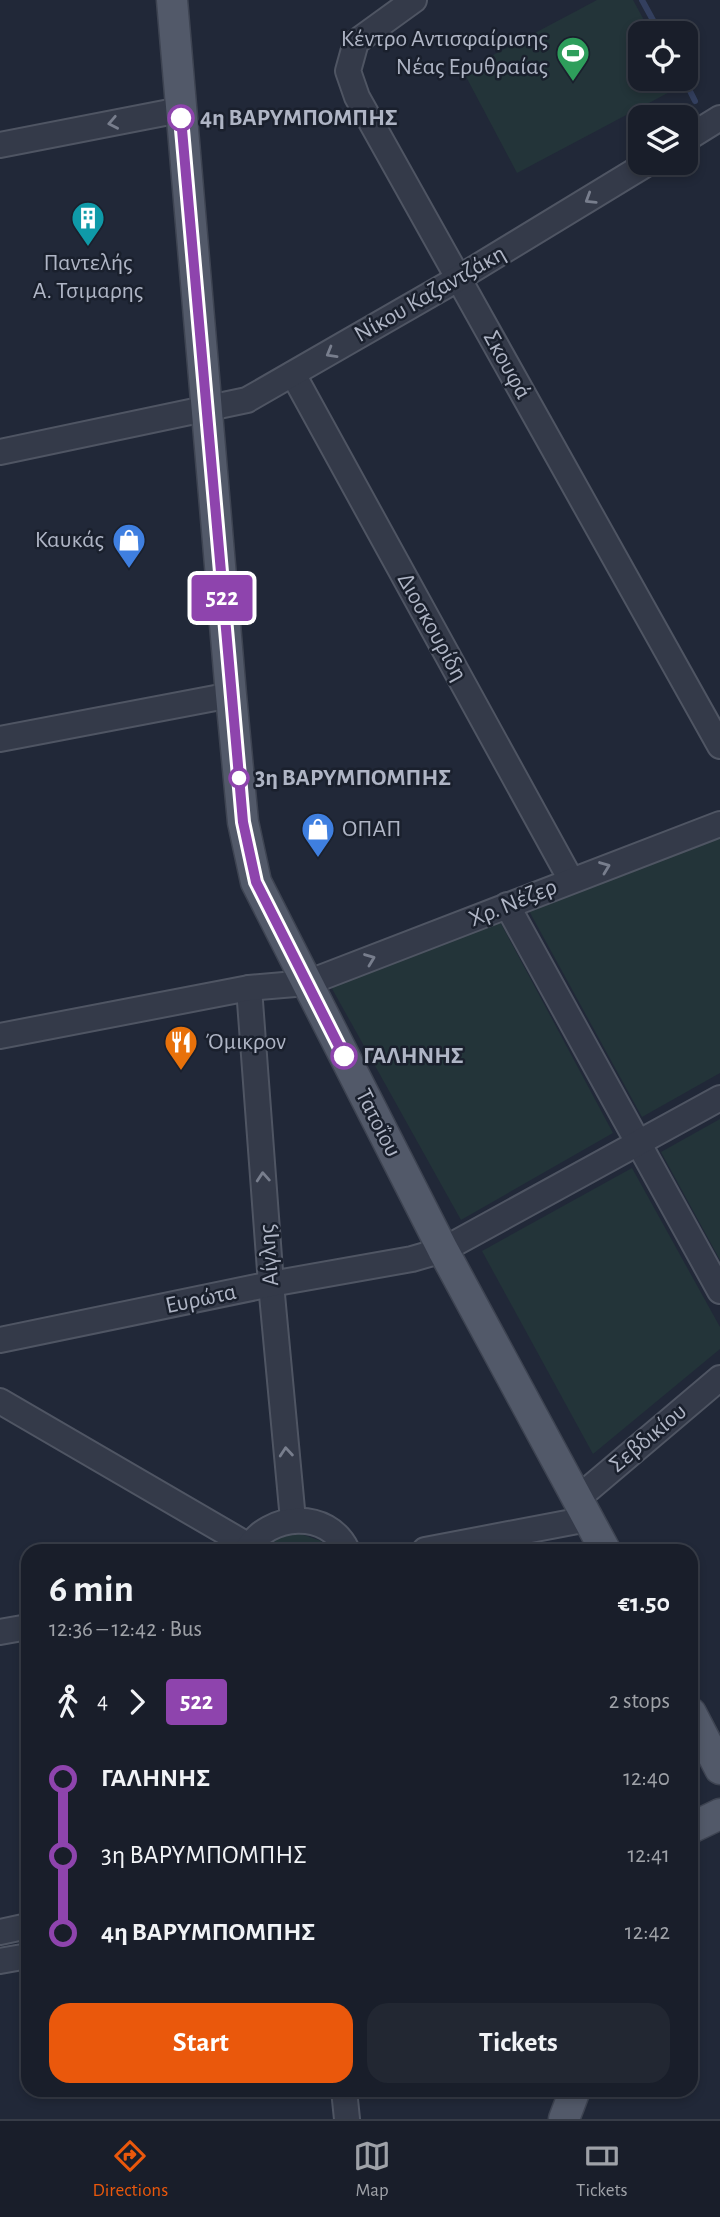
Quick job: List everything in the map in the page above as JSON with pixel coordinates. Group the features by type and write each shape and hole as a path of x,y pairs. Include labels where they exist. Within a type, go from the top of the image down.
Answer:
{"main road":[{"name":"Τατοΐου","path":"172,0 231,695 250,859 256,882 443,1250 602,1544"},
{"path":"698,1825 720,1814"},
{"path":"564,2119 572,2097"}],"street":[{"name":"Σκουφά","path":"414,0 356,42 348,71 357,97 720,746"},
{"path":"0,145 180,110"},
{"path":"698,132 720,118"},
{"name":"Νίκου Καζαντζάκη","path":"0,452 247,400 459,278 628,175"},
{"name":"Διοσκουρίδη","path":"293,374 571,880"},
{"path":"0,739 231,695"},
{"name":"Χρ. Νέζερ","path":"0,1036 249,988 307,983 720,824"},
{"path":"508,905 720,1291"},
{"name":"Αίγλης","path":"249,988 271,1284 293,1520"},
{"name":"Ευρώτα","path":"0,1340 271,1284 412,1259 443,1250 720,1098"},
{"name":"Σεβδικίου","path":"583,1509 720,1378"},
{"path":"0,1401 241,1544"},
{"path":"448,1544 583,1509"},
{"path":"251,1544 261,1533 276,1524 293,1520 313,1522 331,1531 342,1544"},
{"path":"0,1632 21,1628"},
{"path":"0,1931 21,1927"},
{"path":"0,1961 21,1957"},
{"path":"345,2097 347,2119"}],"shaded area":[{"name":"Κέντρο Αντισφαίρισης Νέας Ερυθραίας","path":"597,0 633,0 644,21 628,21 628,91 671,91 645,105 628,105 628,114 517,173 463,71"},
{"path":"720,836 720,1073 642,1117 528,909"},
{"path":"499,920 613,1133 461,1220 330,985"},
{"path":"720,1119 720,1260 661,1152"},
{"path":"632,1168 720,1327 720,1349 593,1454 482,1251"},
{"path":"298,1533 324,1544 270,1544 275,1539"}],"waterway":[{"path":"642,0 653,21"},
{"path":"690,91 695,101"}],"bus line":[{"name":"522","path":"181,118 243,822 256,882 344,1056"}],"place":[{"name":"Κέντρο Αντισφαίρισης Νέας Ερυθραίας","path":"573,83"},
{"name":"4η ΒΑΡΥΜΠΟΜΠΗΣ","path":"181,118"},
{"name":"Παντελής Α. Τσιμαρης","path":"88,248"},
{"name":"Καυκάς","path":"129,570"},
{"name":"3η ΒΑΡΥΜΠΟΜΠΗΣ","path":"239,778"},
{"name":"ΟΠΑΠ","path":"318,859"},
{"name":"ΓΑΛΗΝΗΣ","path":"344,1056"},
{"name":"Όμικρον","path":"181,1072"}]}
